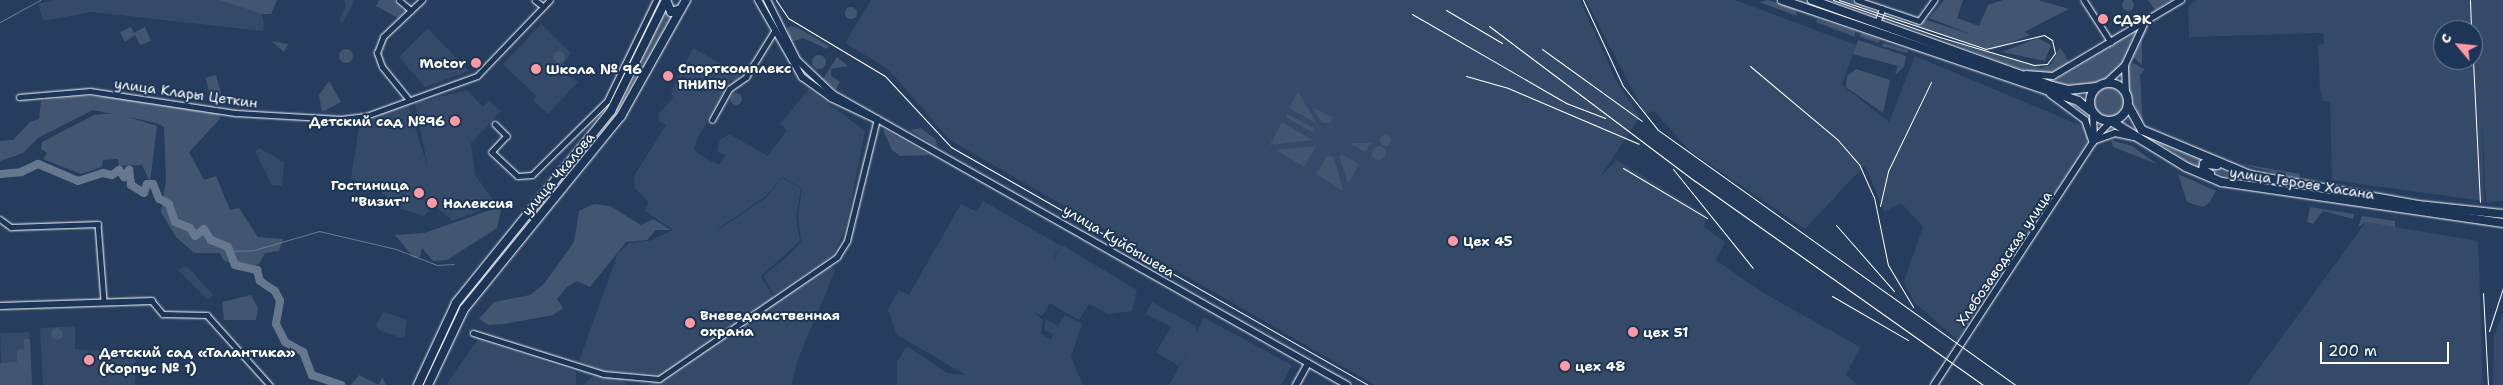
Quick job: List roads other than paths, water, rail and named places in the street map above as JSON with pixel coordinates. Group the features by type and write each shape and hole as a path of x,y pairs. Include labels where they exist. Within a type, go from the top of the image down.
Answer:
{"main road":[{"path":"666,0 671,12 682,8"},
{"name":"улица Чкалова","path":"418,385 456,303 611,111 666,0"},
{"name":"улица Чкалова","path":"428,385 464,309 588,160 650,71 686,0"},
{"name":"улица Куйбышева","path":"758,0 792,64 810,85 1070,224 1150,275 1347,385"},
{"name":"улица Куйбышева","path":"767,0 806,73 876,119"},
{"path":"1782,0 2050,94 2078,101 2092,112 2111,122 2121,117 2128,105 2125,65"},
{"path":"1812,0 2068,90 2096,87 2106,83 2125,65 2144,24"},
{"path":"2019,73 2053,76 2144,24 2181,0"},
{"path":"636,63 640,72 650,71"},
{"path":"2106,83 2116,84 2126,94"},
{"path":"2093,142 2092,112 2089,100 2096,87"},
{"path":"2050,94 2085,120 2093,142"},
{"name":"улица Героев Хасана","path":"2128,105 2142,130 2250,175 2418,205 2503,214"},
{"name":"Хлебозаводская улица","path":"1934,385 2093,142 2111,122"},
{"name":"улица Героев Хасана","path":"2111,122 2198,174 2245,187 2503,223"},
{"path":"2093,142 2114,132 2138,138"},
{"path":"2245,187 2205,172 2204,164 2250,175"},
{"path":"1296,385 1308,363"}],"street":[{"path":"399,0 411,10"},
{"path":"408,99 378,59 380,41 422,0"},
{"path":"535,0 544,7"},
{"name":"улица Клары Цеткин","path":"19,97 90,91 236,114 341,119 375,114 408,99 477,76 550,0"},
{"path":"495,124 507,136 492,152 518,176 528,177 607,101 656,0"},
{"path":"1857,0 1869,2 1882,9 1921,21 1934,0"},
{"path":"2084,0 2111,42"},
{"path":"1877,23 1882,9"},
{"path":"712,120 729,89 746,77 775,30"},
{"path":"607,101 611,111"},
{"path":"473,332 597,373 657,379 837,257 847,241 876,119"},
{"path":"0,219 11,226 98,224 104,300"},
{"path":"0,306 104,300 152,301 163,314 204,313 270,385"}],"waterway":[{"path":"0,22 40,0"},
{"path":"0,174 21,172 38,164 78,181 103,173 112,175 119,170 124,177 129,170 131,185 144,193 147,184 153,184 159,199"},
{"path":"162,200 169,204 175,222 190,228 195,236 204,229 211,240 228,247 235,265 257,270 260,281 275,291 280,301 276,324 285,342 303,352 312,375 341,385"},
{"path":"229,251 254,250 319,231 396,249 437,265 454,264"}],"tram line":[{"path":"776,0 788,18 885,76 951,147 1368,385"},
{"path":"1833,0 1943,38 2034,65 2047,64 2055,53 2052,40 2044,35 1986,49 1839,0"}],"railway":[{"path":"1583,0 1623,86 1658,130 2016,385"},
{"path":"2470,0 2471,20"},
{"path":"1446,10 1502,43"},
{"path":"1412,14 1566,103 1605,118"},
{"path":"1489,26 1695,181 1983,385"},
{"path":"1542,49 1642,121"},
{"path":"1750,66 1837,139 1859,164 1874,197 1888,265 1913,307"},
{"path":"2473,70 2480,202"},
{"path":"1466,76 1508,88 1639,144"},
{"path":"1880,206 1888,171 1931,82"},
{"path":"1623,168 1707,218"},
{"path":"1673,169 1753,268"},
{"path":"1836,225 1894,291"},
{"path":"2489,331 2503,288"},
{"path":"2483,293 2488,385"},
{"path":"1832,296 1908,340"}],"place":[{"name":"СДЭК","path":"2103,19"},
{"name":"Motor","path":"476,63"},
{"name":"Школа № 96","path":"536,69"},
{"name":"Спорткомплекс ПНИПУ","path":"668,76"},
{"name":"Детский сад №96","path":"455,121"},
{"name":"Гостиница \"Визит\"","path":"419,193"},
{"name":"Налексия","path":"432,203"},
{"name":"Цех 45","path":"1453,241"},
{"name":"Вневедомственная охрана","path":"690,323"},
{"name":"цех 51","path":"1633,332"},
{"name":"Детский сад «Талантика» (Корпус № 1)","path":"89,360"},
{"name":"цех 48","path":"1565,366"}]}
